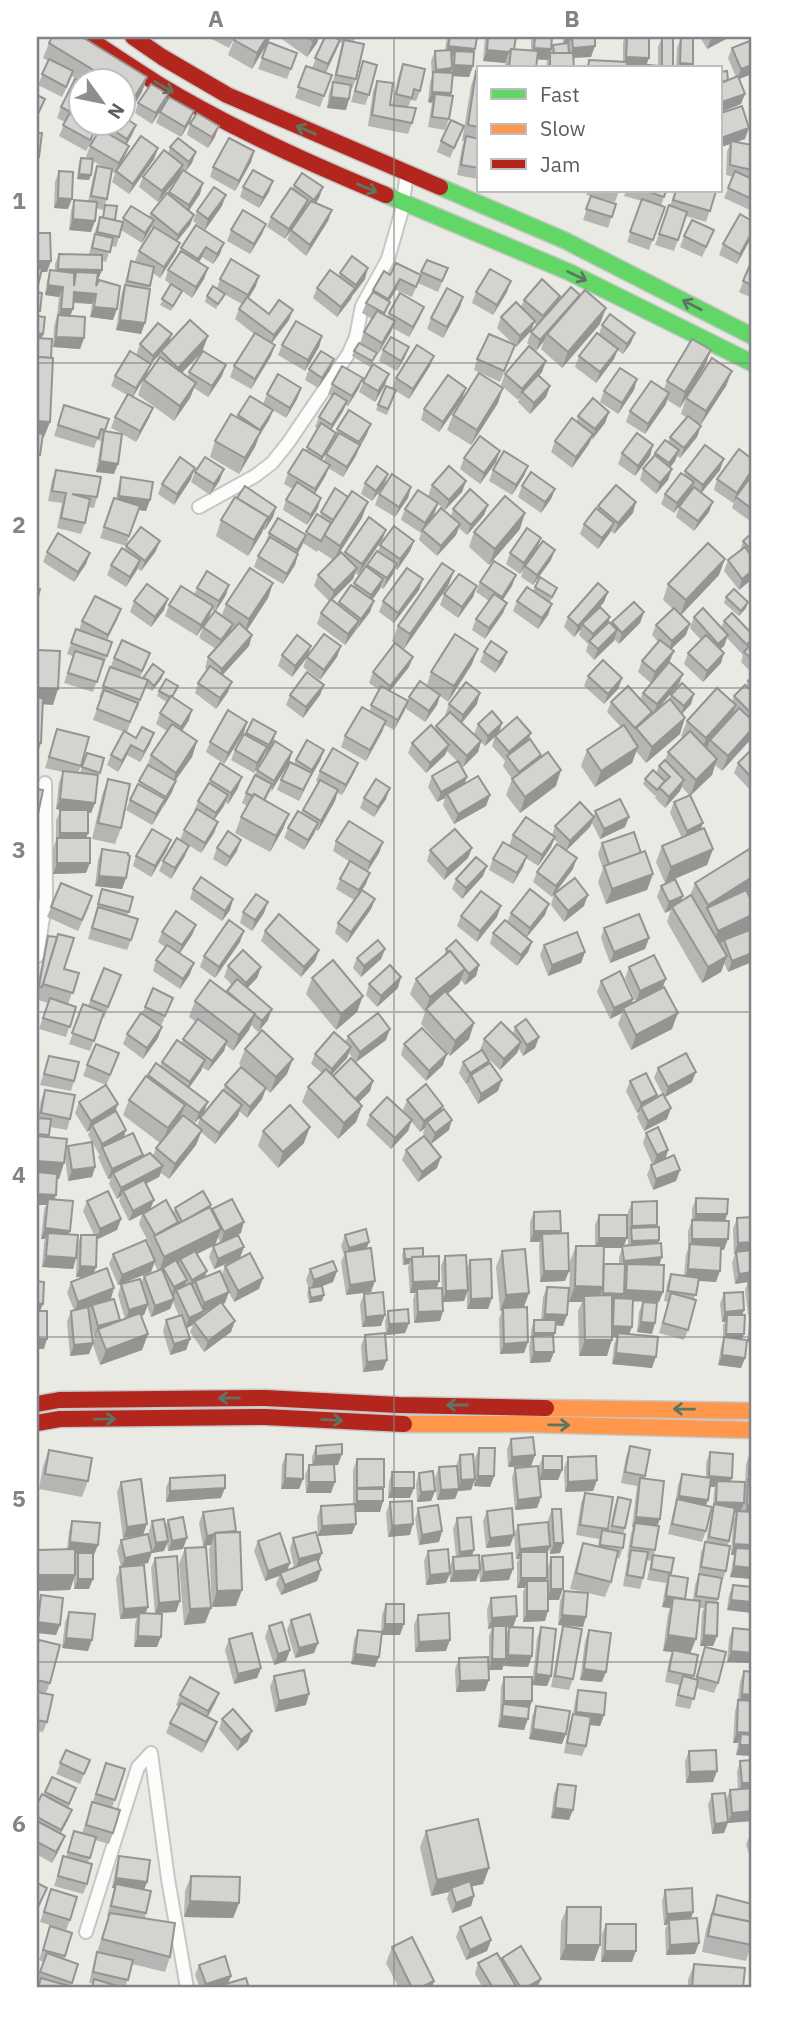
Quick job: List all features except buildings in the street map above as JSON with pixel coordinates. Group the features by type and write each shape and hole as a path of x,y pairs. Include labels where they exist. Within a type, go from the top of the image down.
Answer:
{"street":[{"path":"86,37 159,85 240,129 323,169 569,272 752,363"},
{"path":"133,37 227,95 564,240 752,336"},
{"path":"199,507 255,476 272,463 349,353 356,337 362,306 388,259 403,203 407,172"},
{"path":"37,956 46,898 41,861 45,783"},
{"path":"37,1404 58,1400 265,1398 399,1405 752,1411"},
{"path":"37,1423 60,1419 265,1417 398,1423 752,1430"},
{"path":"86,1932 138,1767 151,1754 168,1879 187,1988"}],"traffic: fast":[{"path":"440,187 564,240 752,336"},
{"path":"386,195 569,272 752,363"}],"traffic: slow":[{"path":"546,1408 752,1411"},
{"path":"404,1424 526,1424 752,1430"}],"traffic: jam":[{"path":"86,37 158,84 241,130 386,195"},
{"path":"133,37 227,95 440,187"},
{"path":"37,1404 59,1400 265,1398 399,1405 546,1408"},
{"path":"37,1423 60,1419 265,1417 404,1424"}]}
